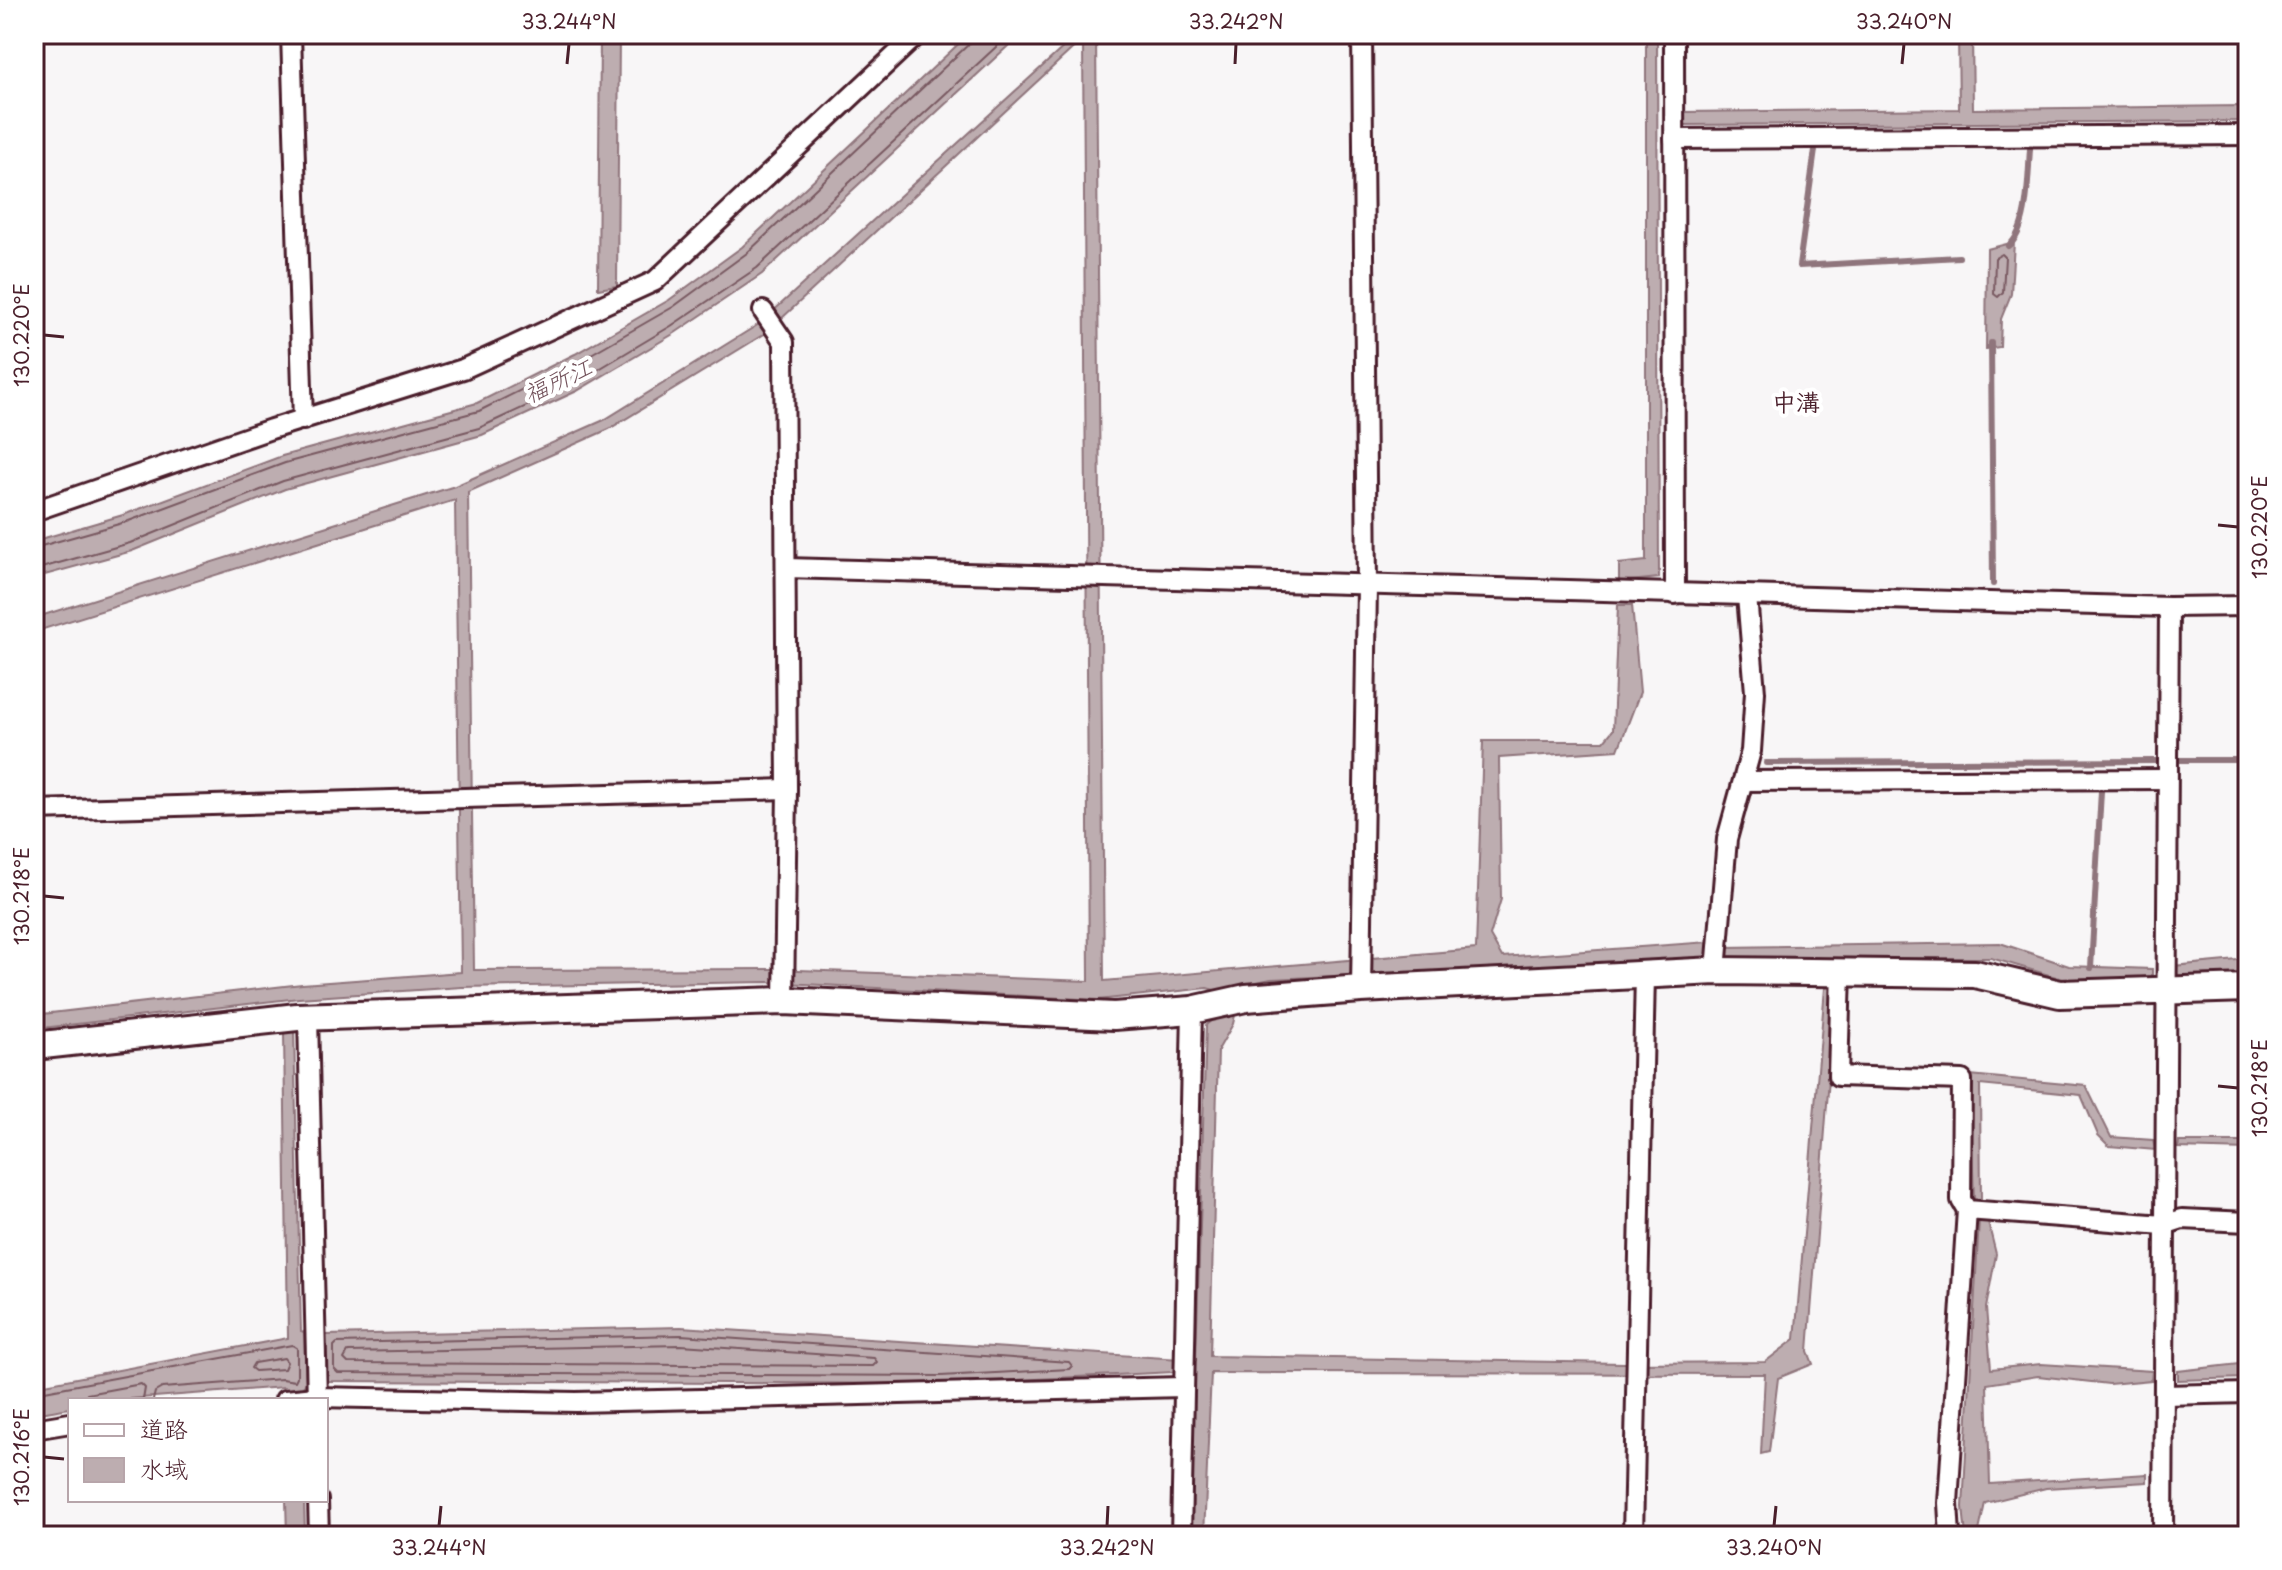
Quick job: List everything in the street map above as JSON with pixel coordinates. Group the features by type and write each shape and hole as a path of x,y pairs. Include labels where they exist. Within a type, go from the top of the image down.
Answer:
{"street":[{"path":"291,34 303,420"},
{"path":"34,511 463,369 655,281 918,34"},
{"path":"1361,989 1367,586 1362,34"},
{"path":"1674,34 1675,594"},
{"path":"1674,139 2248,135"},
{"path":"763,311 784,342 787,789 784,1001"},
{"path":"786,568 2169,607 2248,606"},
{"path":"1716,971 1727,839 1751,751 1755,692 1747,596"},
{"path":"2163,1536 2169,607"},
{"path":"1743,781 2166,779"},
{"path":"34,810 787,789"},
{"path":"34,1046 308,1017 784,1001 1114,1016 1204,1007 1246,998 1361,989 1716,971 1975,974 2060,994 2248,988"},
{"path":"1841,971 1838,1076 1962,1080 1961,1200 1967,1210 1948,1503 1950,1536"},
{"path":"1633,1536 1645,974"},
{"path":"1181,1536 1183,1373 1204,1007"},
{"path":"308,1017 316,1392"},
{"path":"1967,1210 2164,1225 2182,1219 2248,1222"},
{"path":"293,1398 316,1392 576,1402 1183,1373"},
{"path":"2164,1395 2248,1393"},
{"path":"34,1429 68,1423"},
{"path":"318,1502 319,1536"}],"water":[{"path":"600,34 619,34 617,286 598,289"},
{"name":"福所江","path":"969,34 1021,34 762,274 675,333 577,391 482,435 285,489 132,551 34,578 34,541 123,515 282,456 477,403 575,354 669,300 742,247"},
{"path":"1078,34 1096,34 1104,981 1476,949 1483,741 1604,741 1613,730 1618,605 1632,605 1640,692 1618,750 1499,758 1501,899 1490,936 1502,957 1709,942 1709,954 1703,959 1271,979 1242,985 1233,1024 1218,1050 1210,1356 1625,1363 1765,1362 1795,1339 1825,988 1832,987 1829,1078 1808,1351 1813,1364 1778,1378 1769,1452 1761,1454 1765,1374 1211,1373 1204,1536 1191,1536 1195,1373 941,1384 326,1381 326,1335 681,1327 1196,1360 1206,1025 1219,1014 1222,992 1207,988 1098,1000 768,982 462,987 299,998 34,1029 34,1015 302,984 461,972 455,500 34,632 34,618 455,486 604,420 759,324","holes":["1083,39 1089,981 773,969 474,970 468,492 609,429 766,333"]},
{"path":"1646,34 1657,34 1659,578 1619,582 1619,564 1646,561"},
{"path":"1958,34 1972,34 1973,109 2242,106 2241,121 1683,125 1684,112 1959,109"},
{"path":"2014,242 2011,294 2001,319 2000,347 1986,349 1987,249"},
{"path":"2000,943 2069,966 2152,969 2152,981 2066,980 1991,958 1728,958 1725,947"},
{"path":"2248,959 2248,974 2174,978 2173,966"},
{"path":"294,1031 301,1331 304,1332 306,1383 302,1388 285,1390 284,1387 141,1398 68,1398 68,1408 34,1414 34,1386 288,1338 284,1032"},
{"path":"1970,1075 2086,1086 2111,1137 2153,1140 2155,1150 2109,1146 2098,1135 2081,1095 1980,1085 1981,1200 1974,1200"},
{"path":"2179,1142 2248,1142 2248,1150 2178,1148"},
{"path":"1979,1220 1988,1222 1996,1254 1986,1308 1991,1369 2041,1364 2152,1371 2151,1380 2109,1384 2038,1376 1987,1384 1990,1484 2147,1474 2147,1482 2046,1488 1985,1503 1978,1536 1966,1536 1963,1507"},
{"path":"2248,1363 2248,1378 2178,1380 2178,1371"},
{"path":"286,1502 304,1502 305,1536 287,1536"}],"waterway":[{"path":"2008,246 2015,239 2024,215 2030,149"},
{"path":"1815,150 1799,266 1959,257"},
{"path":"1991,343 1993,584"},
{"path":"2177,760 2248,760"},
{"path":"1766,763 2156,761"},
{"path":"2091,968 2101,791"}],"district":[{"name":"中溝","path":"1796,403"}]}
